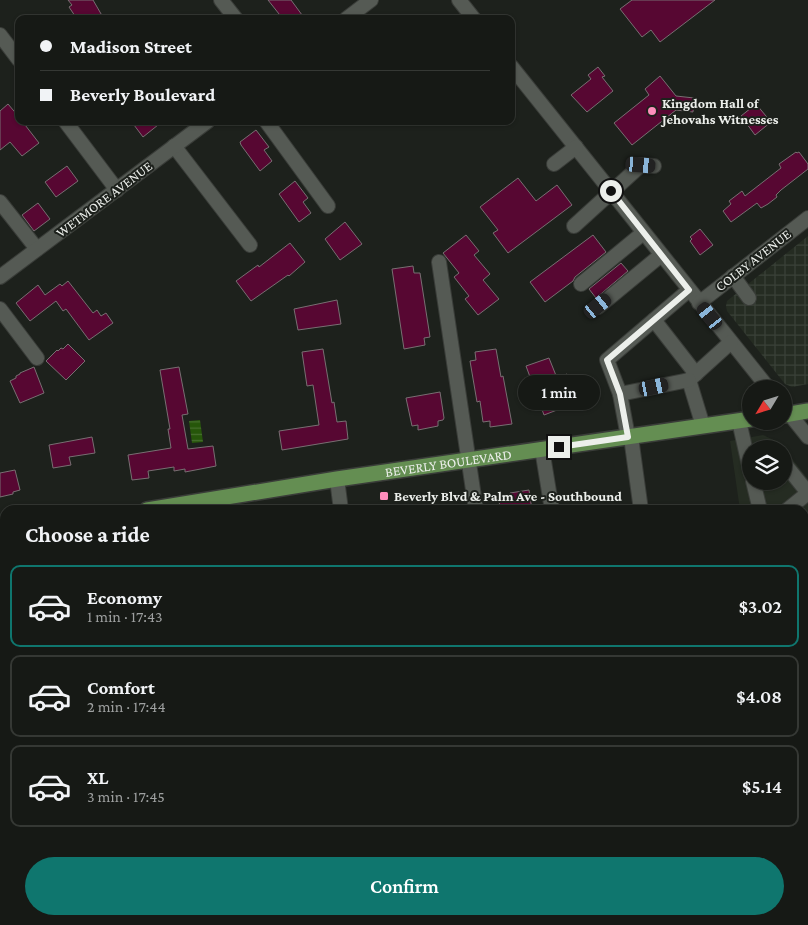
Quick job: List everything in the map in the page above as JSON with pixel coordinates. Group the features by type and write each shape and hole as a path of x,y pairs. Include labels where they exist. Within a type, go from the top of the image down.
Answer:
{"main road":[{"path":"792,412 808,411"},
{"name":"BEVERLY BOULEVARD","path":"178,505 337,479 742,420"}],"street":[{"path":"221,0 233,15"},
{"path":"351,15 371,0"},
{"path":"459,0 471,15"},
{"path":"0,35 15,55"},
{"path":"515,71 762,380"},
{"path":"68,125 116,190"},
{"name":"WETMORE AVENUE","path":"0,277 174,146 198,125"},
{"path":"269,125 328,206"},
{"path":"174,146 250,245"},
{"path":"554,164 576,147"},
{"path":"574,226 611,191 647,166"},
{"path":"0,202 37,250"},
{"name":"COLBY AVENUE","path":"699,303 808,218"},
{"path":"581,284 644,233"},
{"path":"598,306 661,255"},
{"path":"439,262 475,505"},
{"path":"733,276 749,298"},
{"path":"640,505 630,437 620,394 607,360 689,290"},
{"path":"0,309 37,358"},
{"path":"654,320 692,377 703,426"},
{"path":"620,394 692,377 731,342"},
{"path":"792,419 808,438"},
{"path":"542,449 551,505"},
{"path":"792,473 808,493 793,505"},
{"path":"337,479 340,505"},
{"path":"755,490 759,505"}],"shaded area":[{"path":"808,236 808,384 792,387 792,380 782,380 727,311 727,301"},
{"path":"200,420 203,442 192,443 189,421"},
{"path":"763,435 774,440 742,440 742,490 792,490 792,458 808,479 808,505 739,505 730,441"}],"building":[{"path":"68,0 93,0 102,15 74,15 69,7 72,5"},
{"path":"268,0 291,0 302,15 280,15"},
{"path":"632,0 715,0 660,42 651,30 642,37 620,9"},
{"path":"598,67 605,76 602,77 613,91 587,112 571,95 591,79 588,75"},
{"name":"Kingdom Hall of Jehovahs Witnesses","path":"660,76 676,96 694,98 693,112 676,110 632,145 614,123 649,95 645,89"},
{"path":"8,104 15,112 15,125 25,125 39,143 22,156 10,142 0,150 0,111"},
{"path":"756,104 771,122 755,135 741,116"},
{"path":"134,125 158,125 143,137"},
{"path":"256,130 269,147 264,150 272,161 260,171 240,142"},
{"path":"796,152 799,152 808,164 808,169 781,190 776,195 777,197 768,204 761,208 757,203 731,222 723,211 731,204 729,201 742,191 745,196 781,168 779,164"},
{"path":"67,166 78,181 56,197 45,182"},
{"path":"518,178 536,201 557,185 572,205 508,253 493,233 498,230 480,207"},
{"path":"295,181 308,198 303,202 311,213 299,222 279,194"},
{"path":"38,203 50,219 34,231 22,215"},
{"path":"345,222 362,244 340,260 325,239"},
{"path":"700,229 713,245 700,255 690,241 692,239 690,237"},
{"path":"466,235 479,251 474,255 490,274 483,280 499,299 478,315 465,299 469,296 454,277 459,273 443,253"},
{"path":"593,235 606,252 575,277 573,281 545,302 530,282"},
{"path":"290,243 305,262 289,276 251,301 236,281 258,265 259,267"},
{"path":"621,263 628,271 596,298 589,289"},
{"path":"413,266 414,273 420,273 430,337 424,338 425,345 404,349 392,269"},
{"path":"68,281 93,313 97,310 101,316 106,313 113,323 89,340 66,309 63,311 56,301 30,321 16,303 38,285 45,295 60,284 62,286"},
{"path":"337,300 341,324 298,330 294,309"},
{"path":"68,344 85,361 66,380 46,361 57,350 63,349"},
{"path":"323,349 337,422 346,421 348,439 282,450 279,431 319,425 313,385 307,386 302,352"},
{"path":"496,349 512,424 490,427 490,421 483,422 480,401 477,402 470,361 476,360 475,352"},
{"path":"549,358 557,378 567,374 578,402 544,415 526,366"},
{"path":"34,367 44,393 20,403 10,381 20,373"},
{"path":"179,367 188,414 182,415 188,449 213,446 216,466 185,472 185,469 174,471 174,467 148,471 149,478 132,480 128,455 171,448 168,429 170,429 160,370"},
{"path":"440,392 443,420 438,421 438,426 418,430 418,425 412,426 406,398"},
{"path":"92,437 95,453 69,457 71,465 53,468 49,445"},
{"path":"15,470 20,490 0,497 0,473"},
{"path":"529,490 531,505 500,505 499,499 510,497 510,493"}],"place":[{"name":"Kingdom Hall of Jehovahs Witnesses","path":"652,111"},
{"name":"Beverly Blvd & Palm Ave - Southbound","path":"384,496"}],"route":[{"path":"559,447 628,437 620,394 607,360 689,290 611,191"}]}
